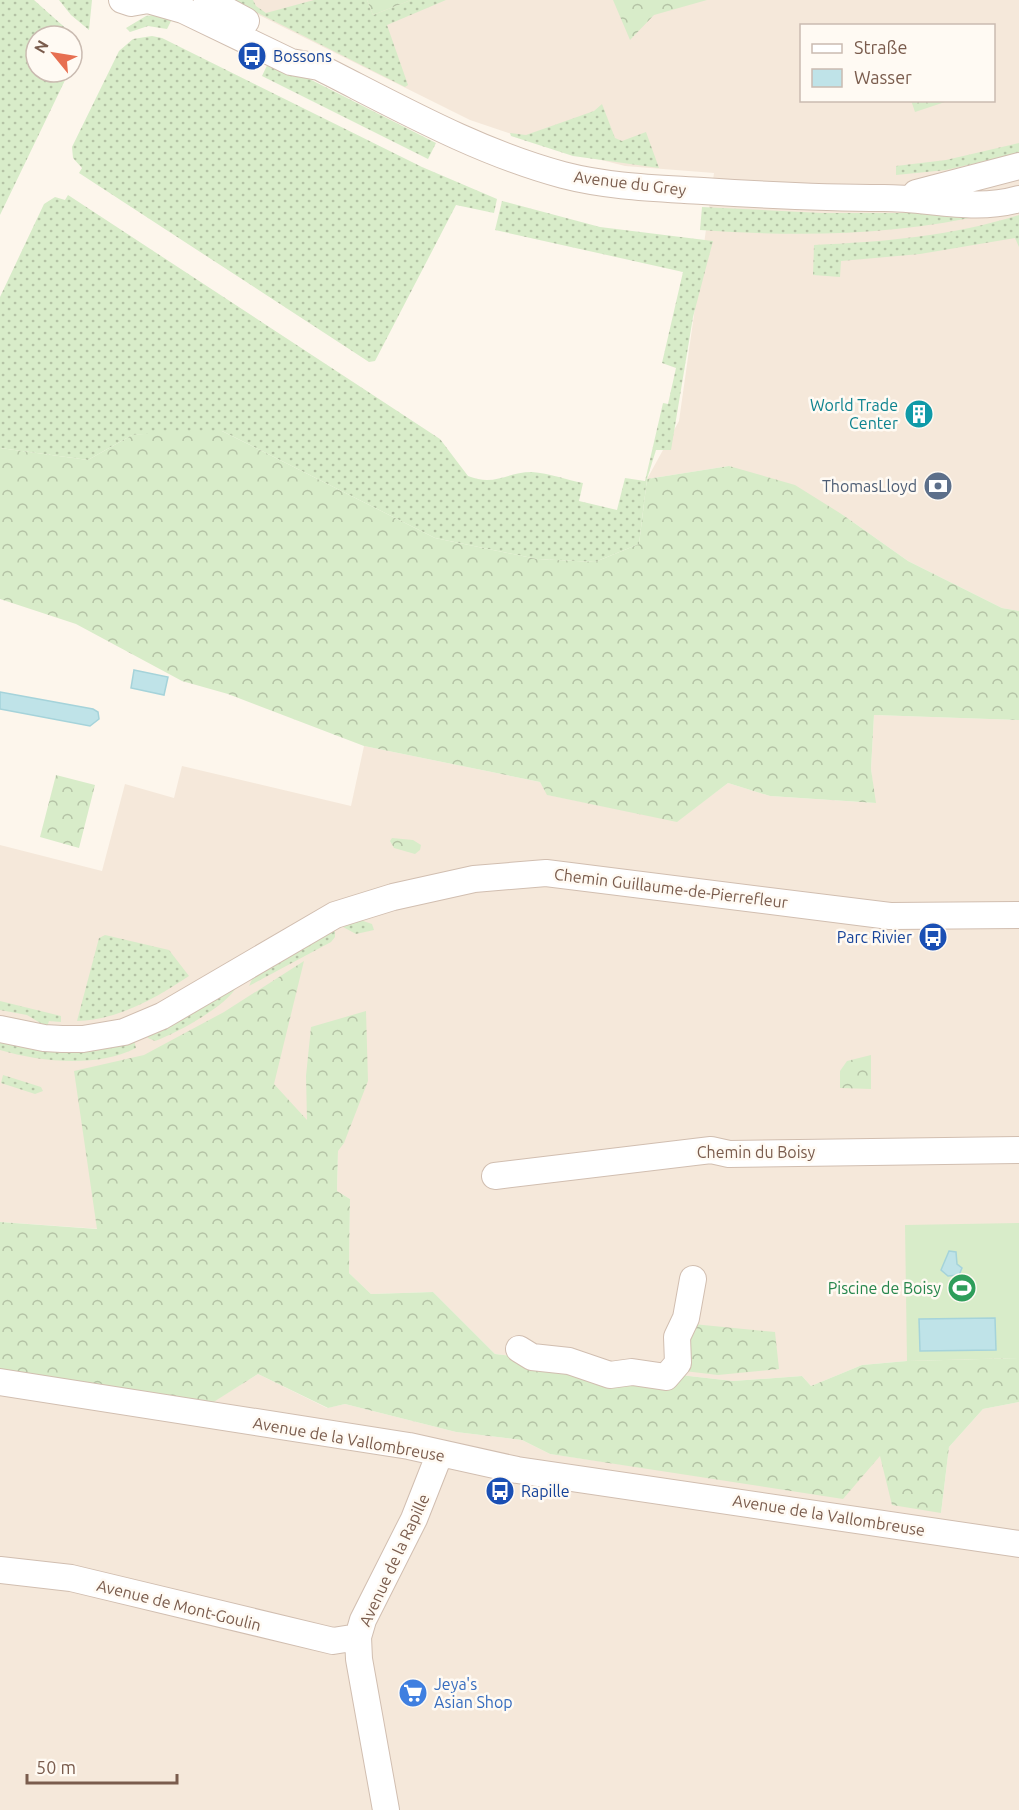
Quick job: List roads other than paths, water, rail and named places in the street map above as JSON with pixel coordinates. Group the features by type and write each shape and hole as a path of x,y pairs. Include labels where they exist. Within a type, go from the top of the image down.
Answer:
{"street":[{"name":"Avenue du Grey","path":"122,0 131,3 148,0 183,10 291,63 319,67 481,147 528,164 582,179 641,188 792,198 892,198 970,205 995,205 1019,199"},
{"name":"Avenue du Grey","path":"207,0 300,48 319,67"},
{"name":"Avenue du Grey","path":"892,198 957,184 1019,166"},
{"name":"Chemin Guillaume-de-Pierrefleur","path":"0,1029 44,1038 62,1039 83,1039 124,1032 162,1016 305,930 335,915 393,897 474,879 546,873 890,915 1019,915"},
{"name":"Chemin du Boisy","path":"495,1176 711,1150 729,1154 1019,1150"},
{"path":"519,1349 532,1357 569,1361 610,1375 632,1372 666,1377 678,1363 677,1337 686,1318 693,1279"},
{"name":"Avenue de la Vallombreuse","path":"0,1382 409,1446 517,1470 1019,1544"},
{"name":"Avenue de la Rapille","path":"386,1810 359,1659 358,1636 374,1595 414,1520 440,1453"},
{"name":"Avenue de Mont-Goulin","path":"0,1569 71,1578 333,1641 358,1636"}],"water":[{"path":"134,670 168,677 164,695 131,688"},
{"path":"0,692 93,709 98,712 99,719 90,726 0,709"},
{"path":"949,1251 956,1252 957,1264 962,1268 959,1275 948,1276 941,1270"},
{"path":"995,1318 996,1350 920,1351 919,1319"}],"place":[{"name":"Bossons","path":"252,56"},
{"name":"World Trade Center","path":"919,414"},
{"name":"ThomasLloyd","path":"938,486"},
{"name":"Parc Rivier","path":"933,937"},
{"name":"Piscine de Boisy","path":"962,1288"},
{"name":"Rapille","path":"500,1491"},
{"name":"Jeya's Asian Shop","path":"413,1693"}]}
